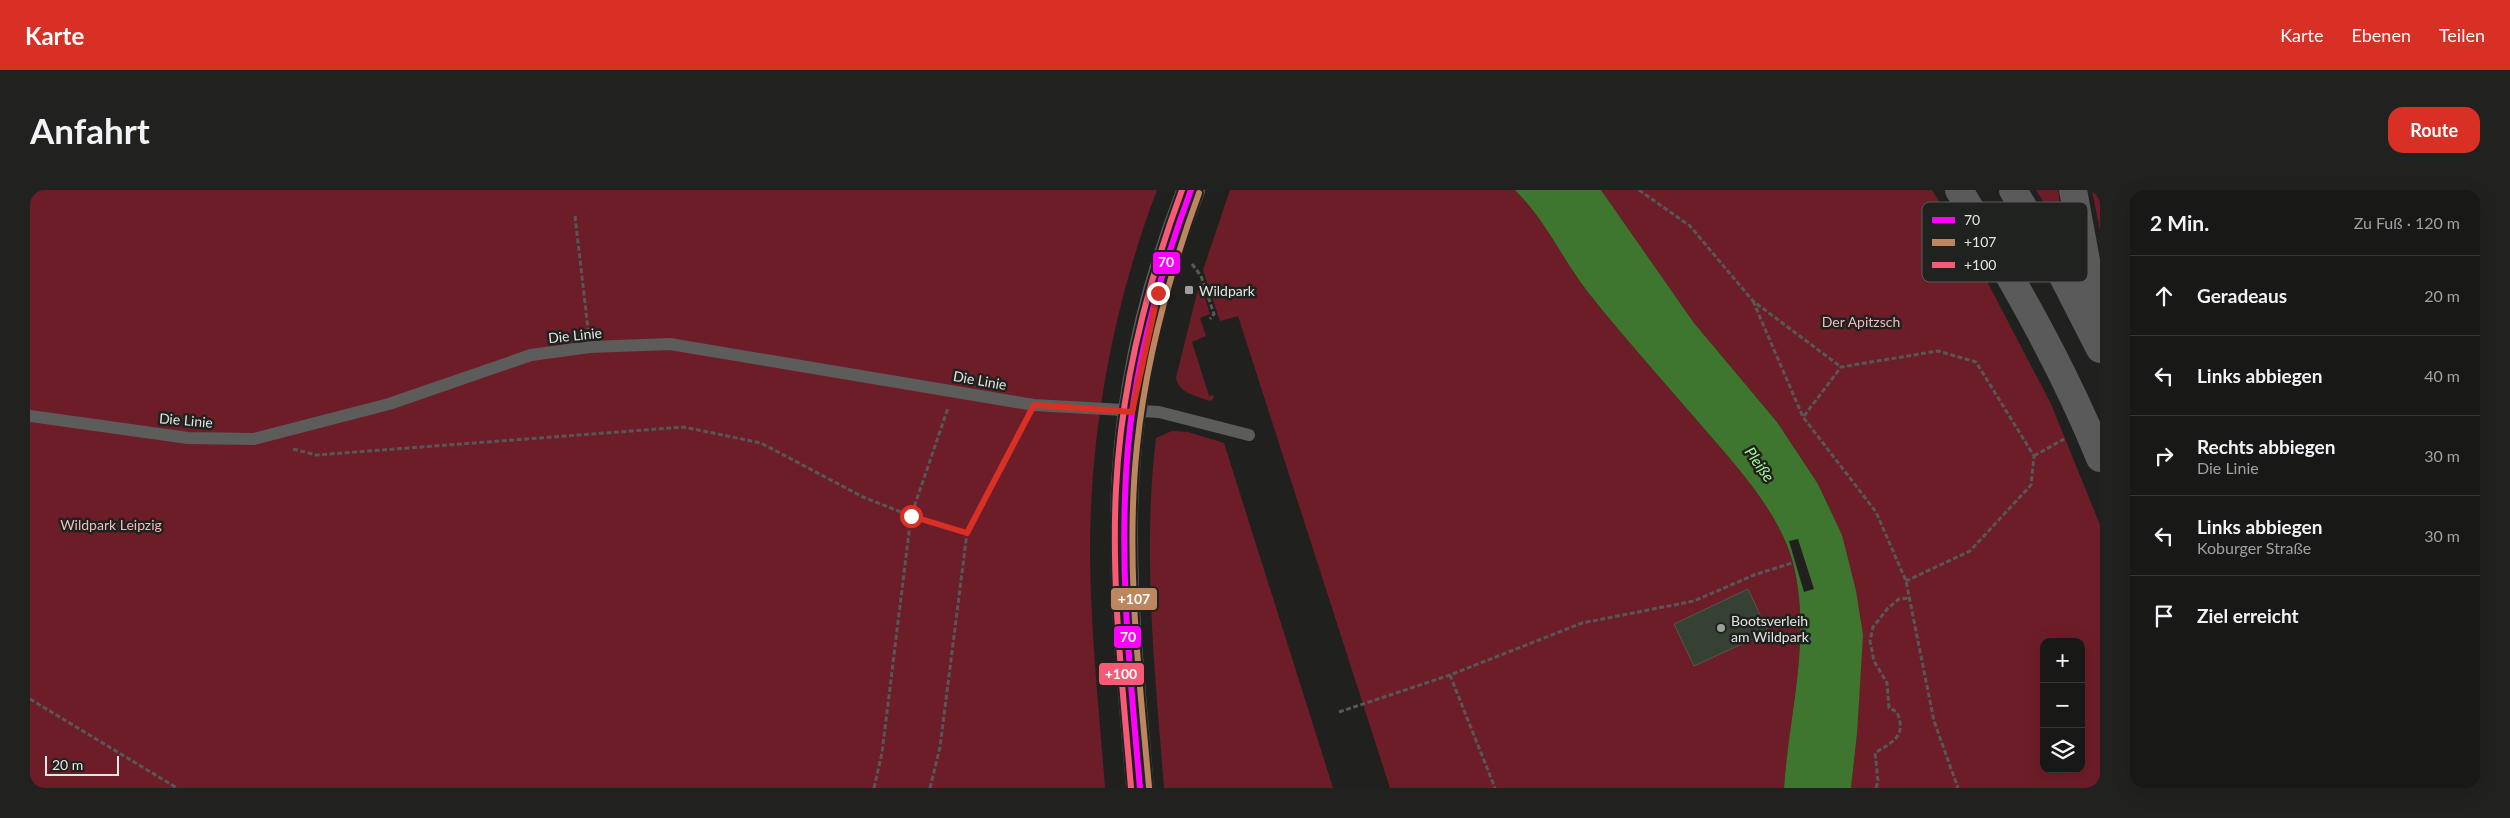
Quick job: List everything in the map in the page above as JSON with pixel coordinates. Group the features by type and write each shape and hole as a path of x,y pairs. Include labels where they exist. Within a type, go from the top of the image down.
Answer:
{"highway":[{"path":"1959,190 1966,202"},
{"path":"2013,190 2020,202"},
{"path":"2088,271 2100,336"},
{"path":"2013,282 2057,363 2100,458"},
{"path":"2066,282 2100,349"}],"main road":[{"path":"1140,788 1130,672 1124,534 1126,462 1132,412 1149,327 1171,245 1191,190"}],"lane":[{"name":"Die Linie","path":"30,416 188,438 254,439 389,404 531,355 590,347 670,344 1034,405 1132,412 1159,412 1249,435"}],"path":[{"path":"1639,190 1690,226 1753,301 1841,367"},
{"path":"575,216 590,347"},
{"path":"1171,245 1202,276 1214,314 1210,319"},
{"path":"1753,301 1803,417 1876,512 1906,581 1934,721 1958,788"},
{"path":"1803,417 1841,367 1938,351 1976,362 2034,456 2031,485 1970,551 1906,581"},
{"path":"874,788 882,753 911,516 953,390"},
{"path":"930,788 940,746 967,533 1034,405"},
{"path":"254,439 316,456 684,426 761,443 863,497 911,516 967,533"},
{"path":"2034,456 2068,437"},
{"path":"1340,712 1450,675 1582,623 1694,601 1754,574 1795,562"},
{"path":"1876,788 1878,781 1875,754 1897,739 1900,730 1897,712 1890,708 1887,683 1874,661 1870,640 1873,627 1888,608 1899,599 1910,598"},
{"path":"1450,675 1495,788"},
{"path":"30,699 177,788"}],"green space":[{"name":"Wildpark Leipzig","path":"30,190 1157,190 1142,233 1117,320 1100,410 1091,501 1090,576 1105,788 30,788"},
{"path":"1230,190 1515,190 1536,214 1587,291 1745,477 1779,527 1793,563 1800,619 1798,676 1784,788 1390,788 1238,316 1220,321 1203,270"},
{"name":"Der Apitzsch","path":"1601,190 1932,190 1939,202 1922,202 1922,282 1987,282 2051,404 2100,525 2100,788 1851,788 1857,733 1842,535 1818,484 1777,422 1694,323"},
{"path":"2036,190 2058,190 2060,202 2043,202"},
{"path":"2092,190 2100,190 2100,231"},
{"path":"1200,281 1210,314 1200,318 1206,336 1192,342 1209,396 1213,395 1214,398 1210,401 1185,391 1181,388 1176,378"},
{"path":"1172,431 1188,432 1224,443 1333,788 1164,788 1151,613 1150,526 1156,438"}],"water":[{"name":"Pleiße","path":"1515,190 1601,190 1694,323 1777,422 1818,484 1842,535 1856,591 1863,635 1857,734 1851,788 1784,788 1800,647 1800,619 1793,563 1779,527 1745,477 1587,291 1536,214"}],"pier":[{"path":"1798,539 1814,589 1804,592 1789,541"}],"building":[{"name":"Bootsverleih am Wildpark","path":"1748,589 1768,632 1694,666 1674,624"}],"transit line":[{"name":"+100","path":"1131,788 1116,601 1115,526 1119,451 1123,412 1137,337 1157,263 1182,190"},
{"name":"70","path":"1140,788 1126,618 1124,532 1128,447 1143,349 1169,253 1191,190"},
{"name":"+107","path":"1149,787 1133,574 1132,531 1137,446 1146,381 1160,318 1178,255 1199,193"}],"place":[{"name":"Wildpark","path":"1189,290"},
{"name":"Bootsverleih am Wildpark","path":"1721,628"}],"route":[{"path":"911,516 967,533 1034,405 1132,412 1140,367 1158,293"}]}
